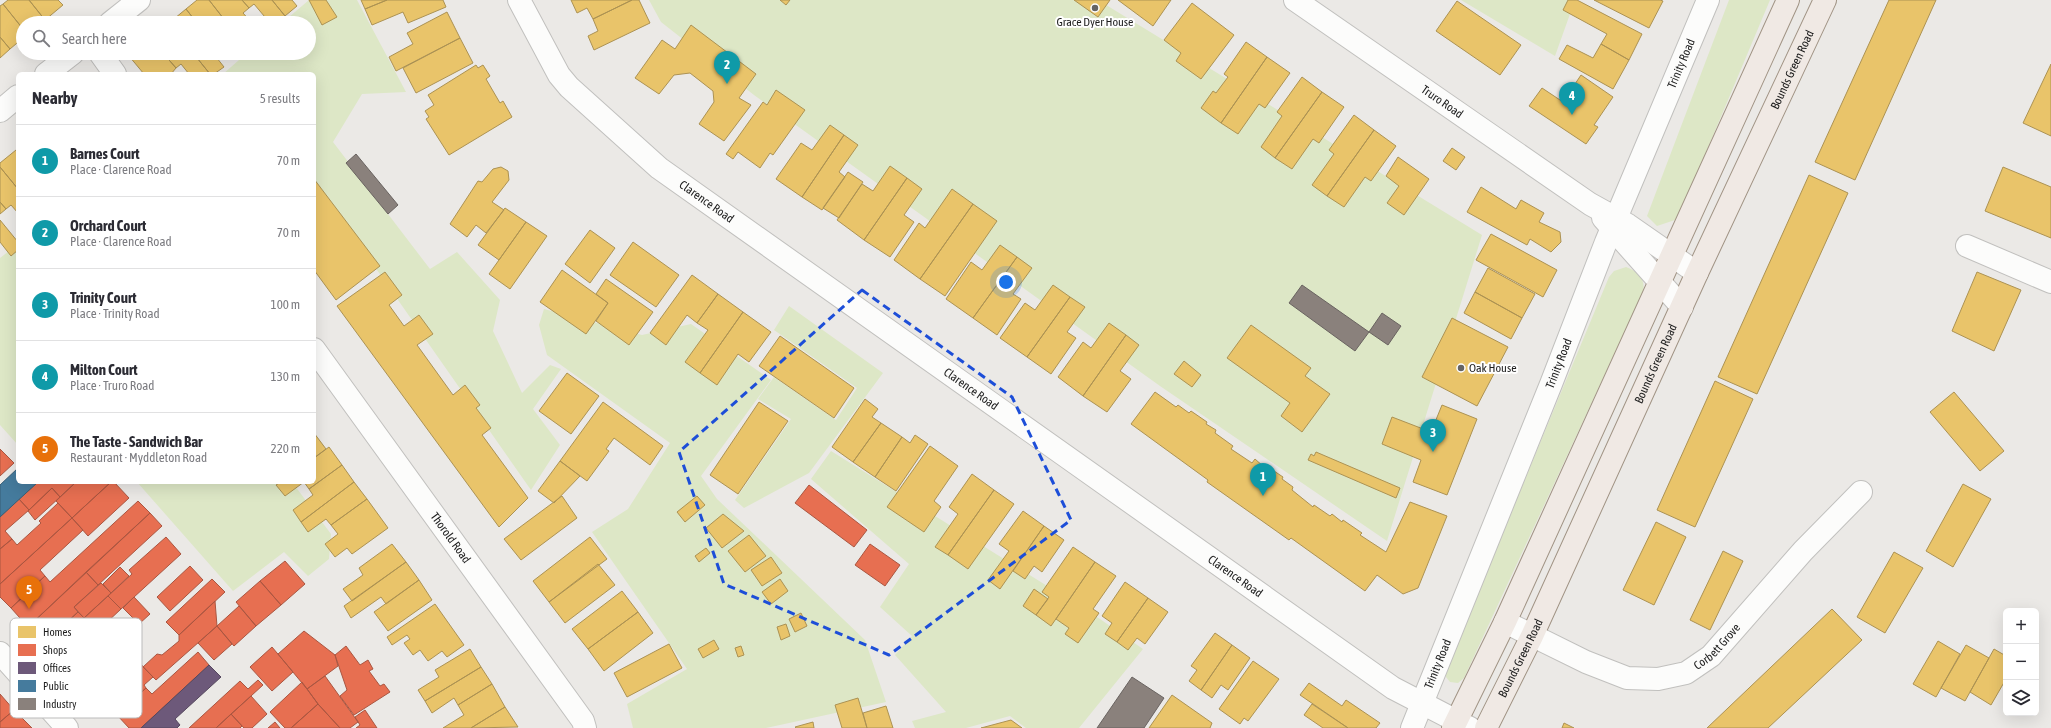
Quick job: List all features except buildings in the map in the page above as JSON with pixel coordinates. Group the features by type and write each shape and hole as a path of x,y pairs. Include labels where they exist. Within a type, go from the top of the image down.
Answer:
{"main road":[{"path":"1460,726 1505,622 1673,256 1788,0"},
{"name":"Bounds Green Road","path":"1486,728 1532,636 1697,273 1825,0"}],"street":[{"path":"119,16 139,0"},
{"name":"Clarence Road","path":"518,0 559,75 569,87 659,168 1393,688 1460,726"},
{"name":"Truro Road","path":"1295,0 1590,204 1616,230 1682,307"},
{"name":"Trinity Road","path":"1412,728 1616,230 1708,0"},
{"path":"49,72 64,60"},
{"path":"105,60 114,72"},
{"path":"0,111 16,98"},
{"name":"Truro Road","path":"1616,230 1673,256 1697,273"},
{"path":"1967,246 2051,282"},
{"name":"Thorold Road","path":"316,352 583,721 585,728"},
{"name":"Corbett Grove","path":"1505,622 1586,662 1628,678 1658,679 1686,673 1711,656 1803,551 1860,492"},
{"path":"0,653 10,664"},
{"path":"58,718 67,728"}],"highlighted area":[{"path":"862,290 1012,397 1071,520 889,655 724,584 679,452"}],"green space":[{"path":"309,0 357,0 406,92 362,94 333,142 430,269 457,252 500,300 493,331 522,393 550,365 561,369 533,409 560,445 531,490 316,183 316,72 225,72 239,60 316,60 316,16 290,16"},
{"path":"649,0 1098,0 1482,235 1387,541 1160,386 754,95 661,22"},
{"path":"1461,0 1575,0 1555,56"},
{"path":"1729,0 1770,0 1678,219 1657,226 1647,216"},
{"path":"16,246 16,443 0,425 0,258"},
{"path":"1626,267 1640,276 1644,287 1643,292 1464,678 1458,683 1450,682 1446,677 1446,669 1609,277 1614,271"},
{"path":"789,306 883,373 809,473 744,508 735,500 791,419 758,399 774,377 836,420 857,388 774,330"},
{"path":"544,309 642,335 691,324 771,380 701,476 717,499 865,640 886,702 766,728 633,728 627,704 687,669 592,532 628,509 670,443 547,355 539,325"},
{"path":"831,451 1100,619 1143,649 1079,728 1026,728 1010,716 966,728 915,728 912,721 946,712 895,655 912,636 880,607 909,564 811,479"},
{"path":"139,484 294,484 331,534 329,559 308,576 284,552 233,591"}],"place":[{"name":"Grace Dyer House","path":"1095,8"},
{"name":"Orchard Court","path":"727,84"},
{"name":"Milton Court","path":"1572,115"},
{"name":"Oak House","path":"1461,368"},
{"name":"Trinity Court","path":"1433,452"},
{"name":"Barnes Court","path":"1263,496"},
{"name":"The Taste - Sandwich Bar","path":"29,609"}]}
